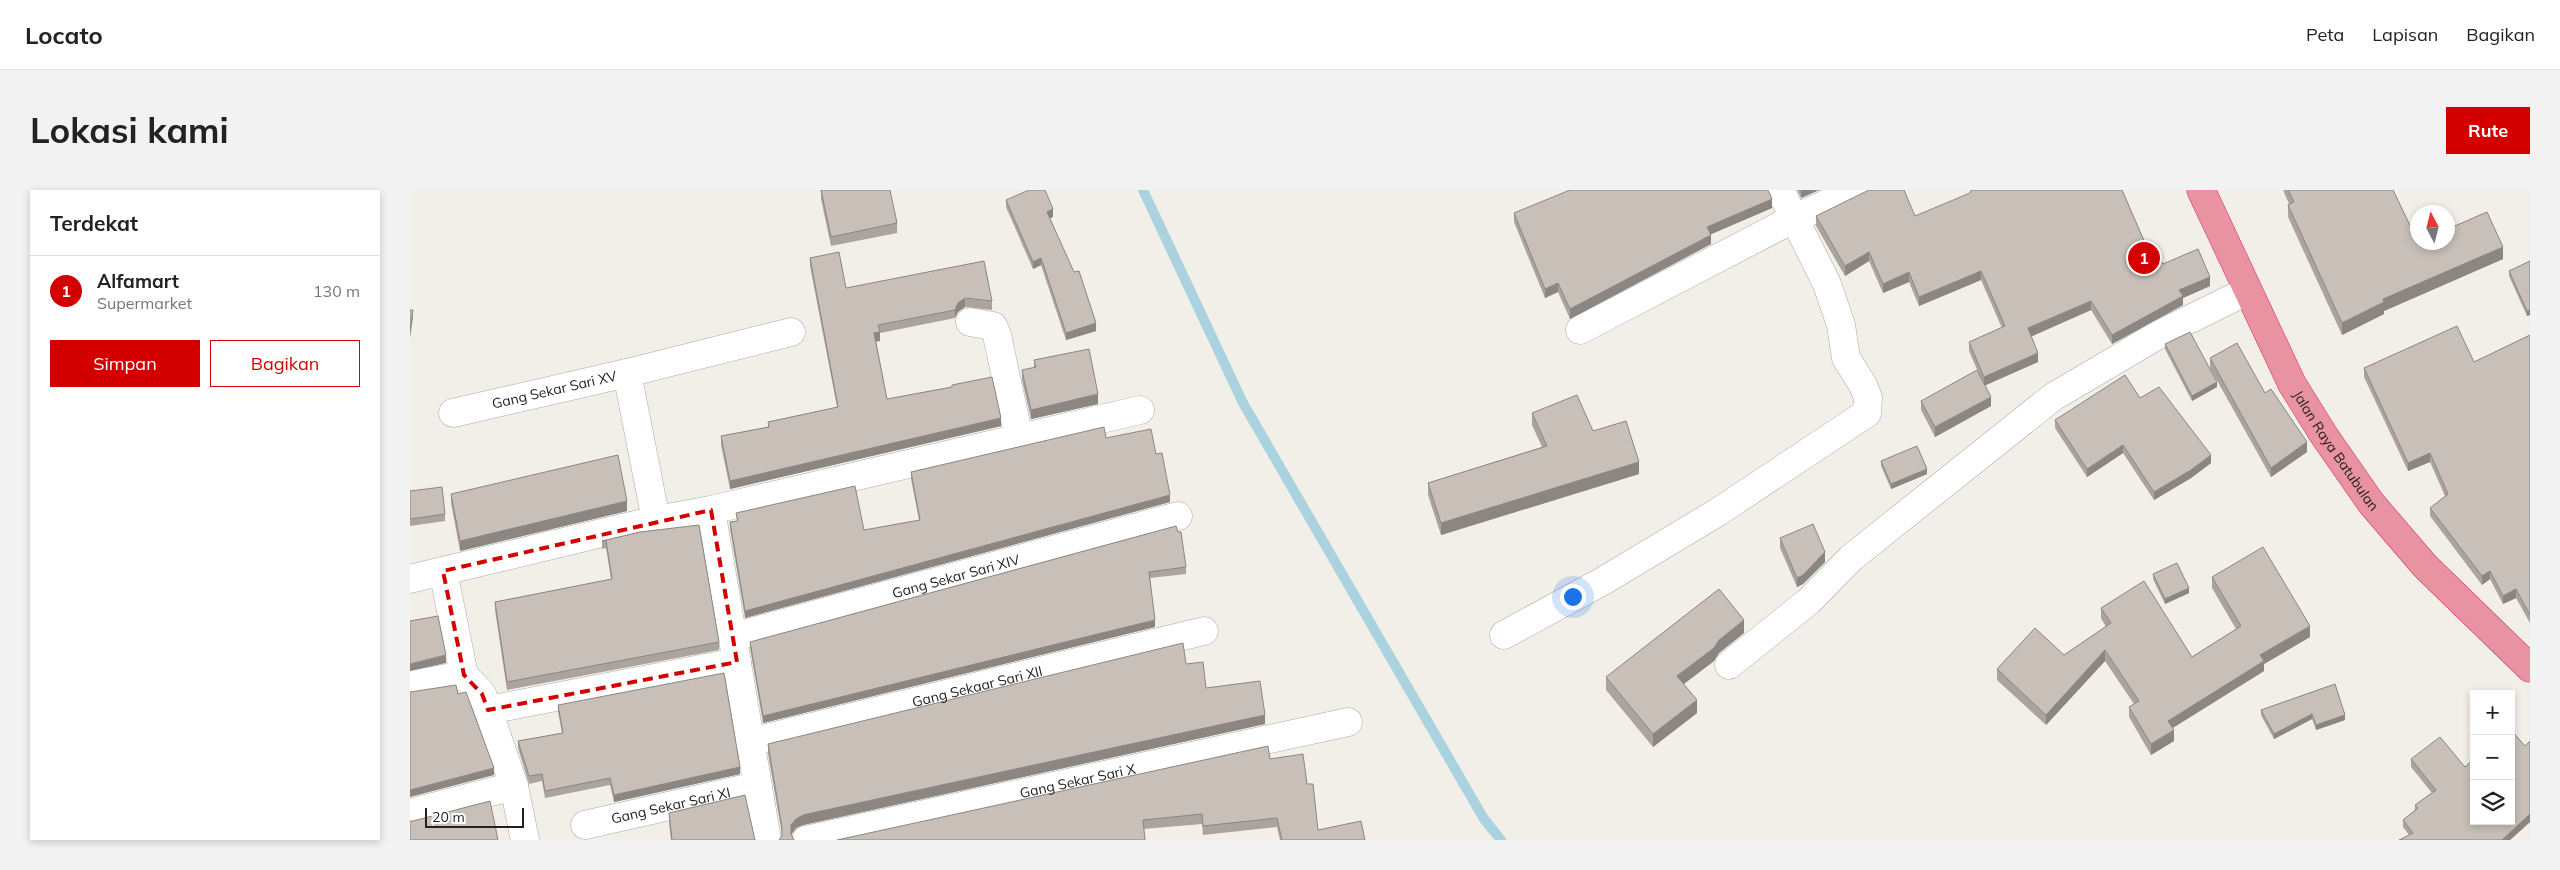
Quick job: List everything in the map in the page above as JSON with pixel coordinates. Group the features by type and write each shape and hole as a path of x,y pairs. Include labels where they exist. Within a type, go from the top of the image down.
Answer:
{"highway":[{"name":"Jalan Raya Batubulan","path":"2201,190 2292,384 2371,504 2425,566 2530,668"}],"street":[{"path":"1504,635 1603,581 1718,512 1868,413 1868,398 1863,385 1846,358 1841,325 1827,284 1792,219 1780,190"},
{"path":"1580,330 1792,219 1857,190"},
{"path":"1729,665 1809,601 1851,558 2053,397 2158,335 2247,291"},
{"path":"970,322 993,326 997,336 1019,438"},
{"path":"626,373 791,332"},
{"name":"Gang Sekar Sari XV","path":"453,413 626,373 656,520"},
{"path":"410,579 656,520 712,510 1140,410"},
{"path":"712,510 767,840"},
{"name":"Gang Sekar Sari XIV","path":"488,710 735,650 1178,516"},
{"path":"443,571 464,675 482,694 488,710 514,786 524,840"},
{"name":"Gang Sekaar Sari XII","path":"750,742 1204,631"},
{"path":"410,685 464,675"},
{"name":"Gang Sekar Sari X","path":"806,840 1348,722"},
{"path":"410,813 514,786"},
{"name":"Gang Sekar Sari XI","path":"585,826 757,786"}],"highlighted area":[{"path":"711,510 737,662 488,710 482,694 464,675 443,571"}],"building":[{"path":"821,190 890,190 897,223 831,237"},
{"path":"1029,190 1045,190 1053,209 1047,212 1074,272 1079,271 1096,323 1066,333 1041,258 1033,262 1006,200"},
{"path":"1570,190 1768,190 1772,199 1707,227 1711,235 1570,309 1558,283 1545,289 1514,213"},
{"path":"1869,190 1904,190 1915,216 1970,193 1971,190 2122,190 2145,243 2148,241 2163,264 2198,249 2210,277 2179,290 2183,296 2112,335 2091,301 2028,328 2038,353 1984,377 1969,342 2005,326 1981,271 1919,297 1909,272 1883,284 1869,252 1845,266 1816,216"},
{"path":"2288,190 2393,190 2410,225 2410,250 2455,250 2455,226 2487,212 2503,247 2383,299 2384,302 2342,323 2288,205 2294,202"},
{"path":"839,252 846,288 984,261 992,301 965,298 958,303 955,310 878,325 880,332 874,333 887,399 952,387 952,385 992,377 1001,418 730,481 721,436 769,427 768,422 838,407 810,258"},
{"path":"2530,261 2530,310 2527,311 2509,271"},
{"path":"410,310 413,310 410,331"},
{"path":"2457,326 2474,362 2530,335 2530,615 2516,589 2503,596 2490,571 2482,576 2430,508 2448,494 2430,453 2408,463 2364,368"},
{"path":"2190,332 2217,382 2192,396 2165,344"},
{"path":"2237,343 2265,393 2271,389 2307,442 2271,468 2210,358"},
{"path":"1089,349 1098,394 1031,410 1022,370 1036,367 1034,360"},
{"path":"1977,370 1991,397 1935,427 1921,401"},
{"path":"2125,375 2140,398 2159,387 2211,455 2191,470 2154,492 2123,445 2087,469 2055,420"},
{"path":"1577,395 1593,431 1626,421 1639,462 1441,523 1428,483 1547,446 1532,413"},
{"path":"1104,427 1106,438 1151,429 1156,454 1162,453 1170,495 745,611 730,522 738,521 736,513 855,486 864,530 920,520 911,472"},
{"path":"1917,446 1927,469 1891,484 1881,461"},
{"path":"618,455 627,501 460,541 451,494"},
{"path":"442,487 445,514 410,519 410,491"},
{"path":"1813,524 1825,552 1803,575 1797,578 1780,538"},
{"path":"699,525 719,642 507,682 495,602 612,579 606,540 640,532"},
{"path":"1176,526 1178,532 1181,532 1186,567 1149,572 1155,620 763,716 750,642"},
{"path":"2263,547 2310,626 2260,655 2264,661 2168,721 2174,730 2151,744 2129,707 2139,701 2105,650 2046,715 1997,669 2035,628 2064,655 2111,623 2101,608 2144,581 2192,657 2241,626 2212,577"},
{"path":"2177,563 2189,588 2165,599 2153,574"},
{"path":"1719,589 1744,620 1719,640 1714,648 1677,676 1697,700 1653,734 1606,677"},
{"path":"438,616 446,655 410,664 410,621"},
{"path":"1183,643 1186,664 1203,662 1206,688 1260,681 1265,715 803,815 791,825 791,834 794,840 779,840 782,836 782,828 768,744"},
{"path":"724,673 740,767 614,795 610,778 545,791 542,774 529,776 518,741 563,733 558,705"},
{"path":"2335,684 2345,715 2316,725 2312,714 2274,734 2261,710"},
{"path":"456,685 458,694 466,692 494,768 410,790 410,692"},
{"path":"2515,735 2525,746 2530,741 2530,814 2502,840 2399,840 2413,833 2403,820 2418,808 2415,805 2436,790 2411,759 2440,737 2465,767 2470,763 2470,825 2515,825"},
{"path":"1268,746 1270,759 1303,754 1307,784 1313,784 1318,830 1361,821 1365,840 1282,840 1277,818 1203,826 1202,814 1143,820 1145,840 837,840"},
{"path":"745,795 755,840 672,840 669,813"},
{"path":"490,801 498,840 410,840 410,821"}],"waterway":[{"path":"1143,190 1243,403 1484,819 1501,840"}],"place":[{"name":"Alfamart","path":"2144,258"}]}
